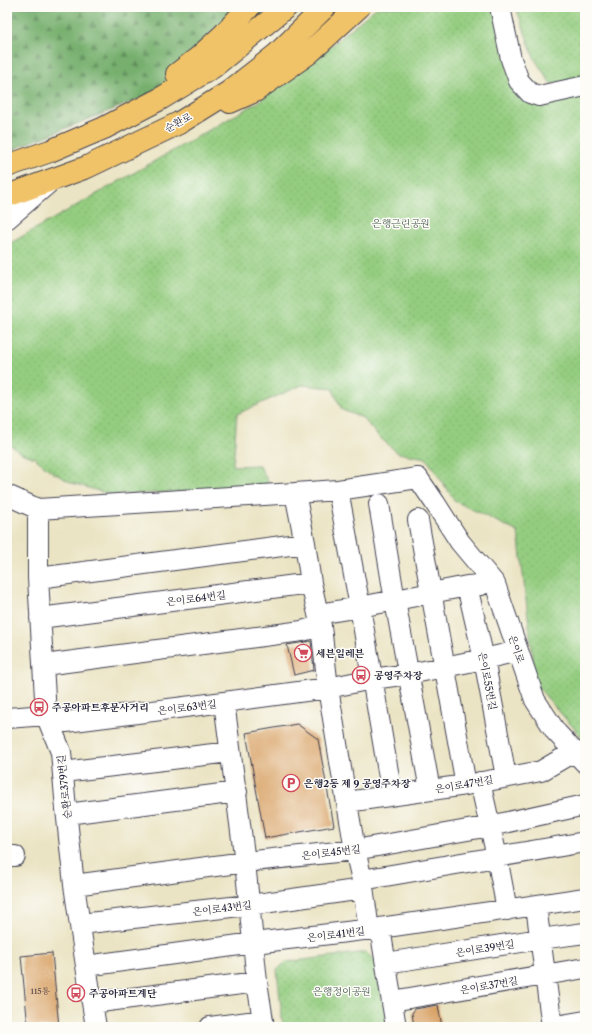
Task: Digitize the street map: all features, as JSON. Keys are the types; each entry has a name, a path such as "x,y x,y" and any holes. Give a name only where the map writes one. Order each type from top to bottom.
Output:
{"main road":[{"path":"104,128 198,58 224,34 249,7"},
{"path":"7,166 50,151 104,128 160,99 213,66 286,7"},
{"name":"순환로","path":"7,196 87,167 179,123 229,92 276,56 325,7"},
{"path":"179,123 255,91 309,53 359,7"}],"street":[{"path":"500,7 511,58 519,81 530,93 539,96 585,86"},
{"path":"7,219 55,178"},
{"path":"7,496 38,509 338,490 418,478 460,542 495,584"},
{"path":"338,490 360,607 392,795"},
{"path":"295,493 319,620 328,688 355,850 362,885 386,963 396,1027"},
{"path":"379,504 408,674 430,790"},
{"name":"순환로379번길","path":"38,509 38,578 46,715 61,752 74,885 96,1027"},
{"path":"418,520 445,666 473,783 490,826 507,910"},
{"path":"38,578 305,543"},
{"name":"은이로64번길","path":"40,618 311,583"},
{"path":"44,665 302,632 319,620 360,607 467,586 495,584"},
{"name":"은이로","path":"495,584 535,700 556,732 580,757"},
{"name":"은이로55번길","path":"467,586 484,659 506,777"},
{"name":"은이로63번길","path":"46,715 66,722 328,688 408,674 518,651"},
{"path":"210,1027 263,1024 257,982 237,792 230,752 224,702"},
{"path":"7,718 46,715"},
{"path":"63,772 230,752"},
{"name":"은이로47번길","path":"347,802 430,790 541,771 580,757"},
{"path":"67,814 237,792"},
{"name":"은이로45번길","path":"74,885 245,862 355,850 490,826 585,805"},
{"name":"은이로43번길","path":"80,924 249,905 585,842"},
{"name":"은이로41번길","path":"86,966 254,943 375,929 585,898"},
{"path":"536,906 551,1027 585,1021"},
{"name":"은이로39번길","path":"386,963 585,933"},
{"name":"은이로37번길","path":"392,1001 585,968"},
{"path":"92,1003 257,982"}],"green space":[{"path":"7,7 285,7 231,62 7,152"},
{"name":"은행근린공원","path":"377,7 500,7 525,93 543,108 566,96 585,98 585,741 536,685 518,532 455,501 426,458 398,453 378,436 363,418 342,410 332,388 302,385 237,414 233,466 259,465 271,487 112,495 72,483 52,472 35,458 19,452 7,442 7,245 255,104 296,75"},
{"path":"516,7 585,7 585,76 551,84 534,58"},
{"name":"은행정이공원","path":"366,952 375,961 389,1027 283,1027 277,970 286,962"}],"building":[{"name":"세븐일레븐","path":"311,641 314,670 294,675 287,645"},
{"name":"은행2동 제 9 공영주차장","path":"297,724 318,739 334,826 265,838 246,733"},
{"path":"52,953 59,1027 28,1027 21,956"},
{"path":"438,1005 442,1027 414,1027 412,1013 415,1009"}],"place":[{"name":"세븐일레븐","path":"303,653"},
{"name":"공영주차장","path":"361,675"},
{"name":"주공아파트후문사거리","path":"39,707"},
{"name":"은행2동 제 9 공영주차장","path":"291,783"},
{"name":"주공아파트계단","path":"76,993"}]}
